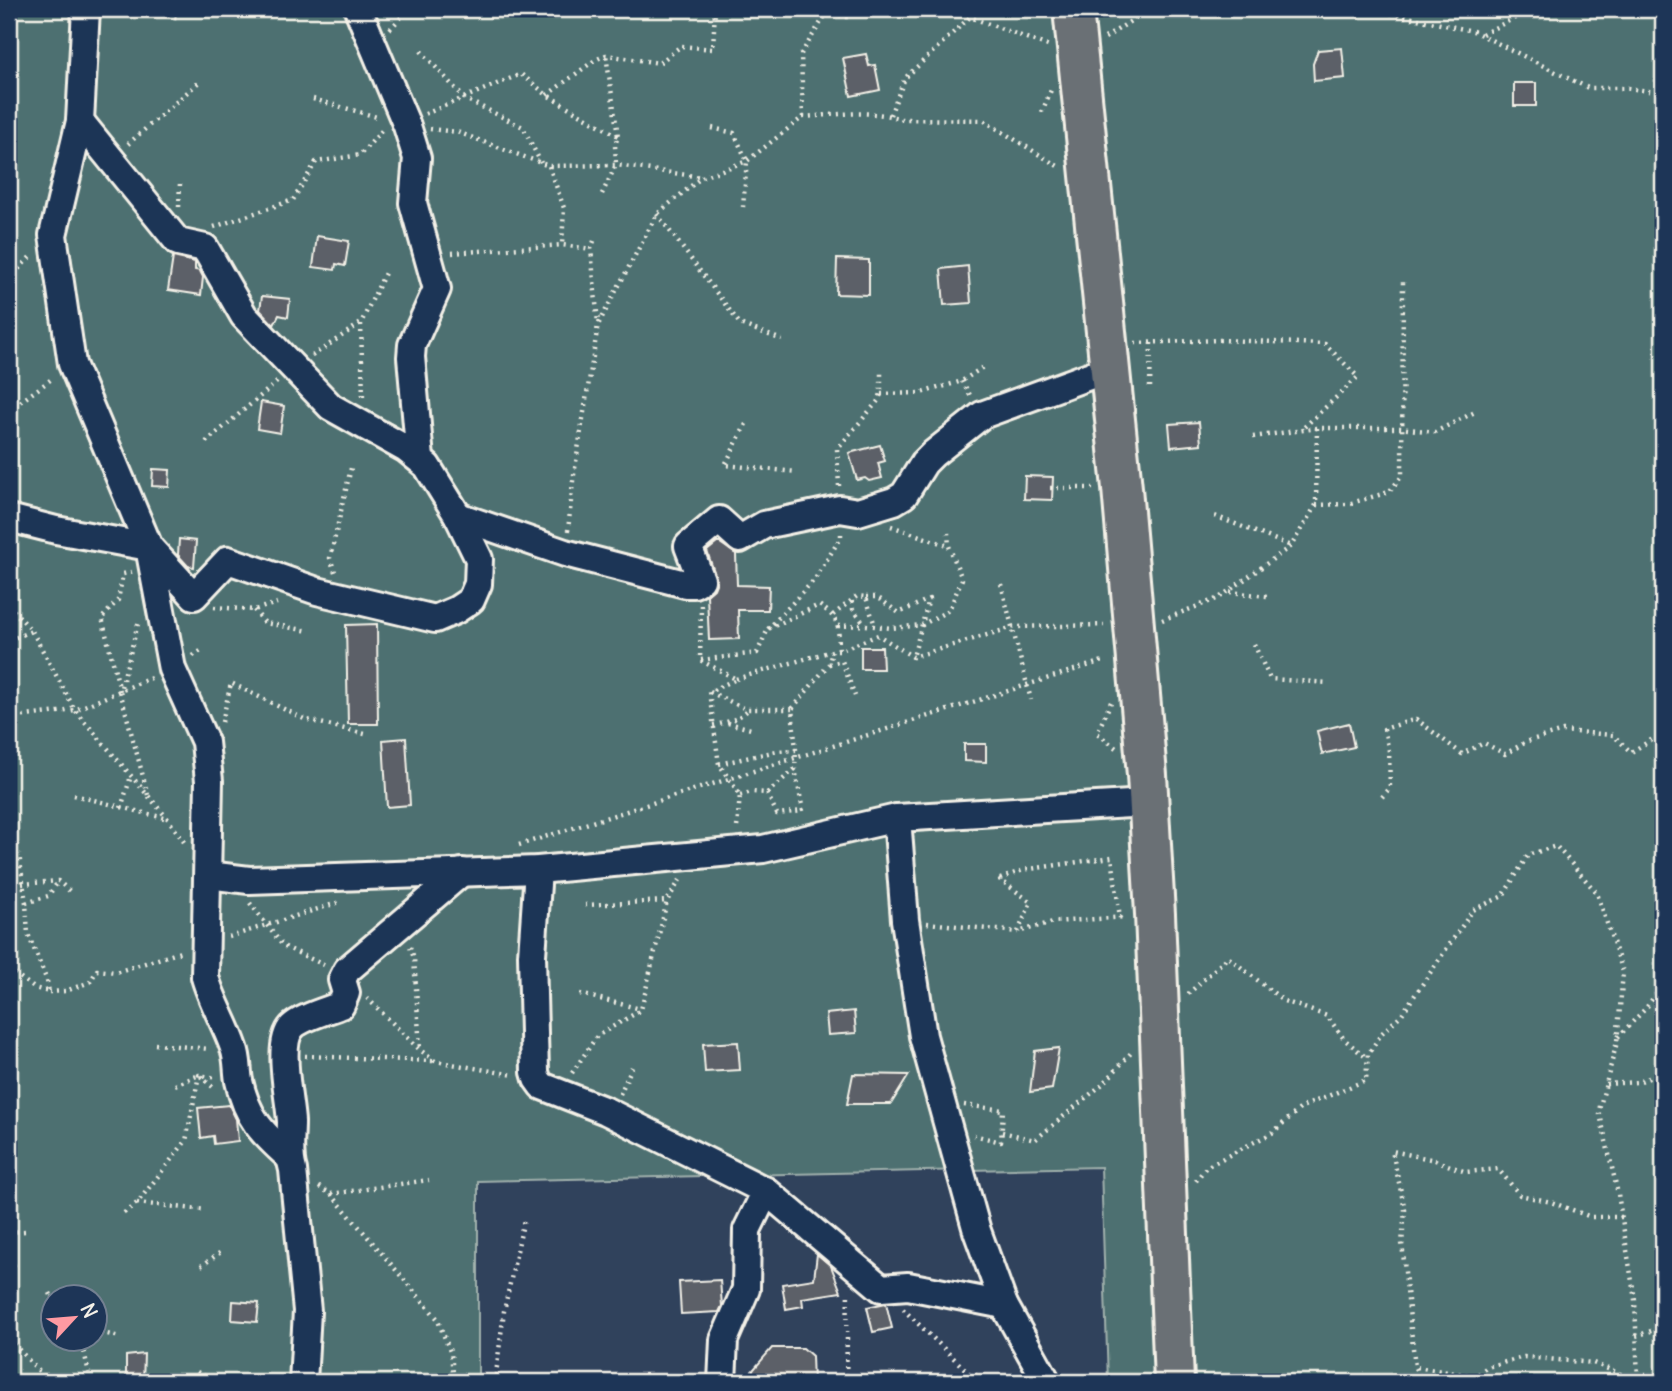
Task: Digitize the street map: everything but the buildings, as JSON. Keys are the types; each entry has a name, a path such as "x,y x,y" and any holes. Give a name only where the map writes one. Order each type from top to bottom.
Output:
{"main road":[{"path":"1073,9 1122,488 1147,775 1137,916 1159,1020 1174,1382"}],"street":[{"path":"86,9 80,121 53,235 72,364 151,557 172,669 205,742 209,781 205,977 209,993 236,1051 239,1081 253,1119 291,1164"},
{"path":"358,9 399,123 417,158 413,203 437,289 412,345 420,459"},
{"path":"9,519 151,557 194,596 228,560 317,591 435,619 471,600 478,584 479,559 458,516 420,459 331,407 244,316 205,248 178,242 80,121"},
{"path":"458,516 565,553 685,584 694,584 701,580 688,546 719,520 740,539 764,525 894,501 904,495 924,463 933,454 982,415 1107,356"},
{"path":"208,875 248,880 538,870 763,849 897,818 1147,803"},
{"path":"897,818 905,920 923,1036 977,1231 1004,1305 1047,1382"},
{"path":"538,870 532,955 537,1079 542,1086 606,1111 766,1191 881,1288 908,1286 1004,1305"},
{"path":"303,1382 307,1311 291,1164 291,1121 285,1060 291,1028 341,1005 346,993 343,974 462,872"},
{"path":"722,1382 723,1340 746,1289 747,1230 766,1191"}],"path":[{"path":"12,9 14,19"},
{"path":"119,9 177,18"},
{"path":"547,95 606,55 659,63 681,46 713,49 715,9"},
{"path":"812,9 852,18"},
{"path":"890,116 905,78 970,17 1076,57 1149,9"},
{"path":"1370,9 1473,31 1588,88 1663,93"},
{"path":"1481,35 1519,16 1549,12 1552,9"},
{"path":"803,117 801,54 828,11"},
{"path":"421,51 465,99 523,127 541,163"},
{"path":"602,194 616,165 615,145 618,136 606,55"},
{"path":"205,248 208,229 293,200 316,162 359,155 399,123 465,99 521,74 547,95 618,136"},
{"path":"110,160 199,82"},
{"path":"313,99 399,123 457,132 549,166 616,165 702,177"},
{"path":"598,325 657,214 702,177 747,161 803,117 859,113 901,119 983,120 1091,187"},
{"path":"712,128 734,133 747,161 743,207"},
{"path":"549,166 564,208 562,245"},
{"path":"657,214 740,324 782,340"},
{"path":"565,553 573,481 598,325 591,249 594,241"},
{"path":"426,252 449,253 562,245 591,249"},
{"path":"1316,505 1348,504 1389,492 1402,476 1400,428 1403,281"},
{"path":"361,323 363,424"},
{"path":"1107,356 1151,343 1222,340 1325,344 1358,377 1301,430"},
{"path":"1150,387 1151,343"},
{"path":"9,410 72,364"},
{"path":"881,394 921,393 962,381 986,365"},
{"path":"700,660 757,653 768,629 815,579 841,537 849,510 837,449 878,401 881,394 881,370"},
{"path":"1253,437 1317,428 1400,428 1435,432 1475,412"},
{"path":"746,424 725,466 797,472"},
{"path":"709,692 736,679 839,651 878,635 913,657 1014,626 1157,622 1219,598 1291,546 1316,505 1317,428"},
{"path":"343,597 330,558 351,467"},
{"path":"1050,488 1122,488"},
{"path":"849,510 949,546"},
{"path":"1215,516 1291,546"},
{"path":"838,626 892,628 922,625 949,610 962,579 949,546 948,533"},
{"path":"148,795 102,618 118,600 123,574 151,557"},
{"path":"700,660 701,580"},
{"path":"1001,584 1031,700"},
{"path":"206,608 254,610 317,591"},
{"path":"1229,592 1267,596"},
{"path":"834,615 857,596 877,597 900,612 929,599 913,657"},
{"path":"866,597 875,626"},
{"path":"852,600 853,609 865,625"},
{"path":"9,605 32,631 75,710 168,819 208,875"},
{"path":"768,629 819,605 834,615 838,626 839,651"},
{"path":"254,610 265,623 309,631"},
{"path":"120,691 140,617"},
{"path":"9,640 32,631"},
{"path":"1254,644 1270,679 1329,683"},
{"path":"9,718 75,710 172,669 204,649"},
{"path":"767,793 777,814 803,811 795,769 792,709 829,664 832,651"},
{"path":"700,660 736,679"},
{"path":"512,848 1106,660"},
{"path":"829,664 842,661 855,696"},
{"path":"231,683 304,719 369,735"},
{"path":"709,692 749,709 792,709"},
{"path":"709,692 719,764 740,795 736,829 753,842 759,842 763,849"},
{"path":"727,723 749,709"},
{"path":"1382,796 1390,788 1389,751 1384,729 1416,719 1462,754 1485,743 1505,754 1528,741 1563,731 1613,736 1631,752 1661,735 1663,741"},
{"path":"713,725 727,723 751,729"},
{"path":"719,764 777,751 796,750"},
{"path":"740,795 752,792 767,793 795,769"},
{"path":"121,808 131,776"},
{"path":"74,795 168,819"},
{"path":"1167,1221 1206,1167 1272,1133 1302,1107 1366,1080 1368,1054 1382,1033 1402,1014 1473,910 1503,896 1528,855 1556,846 1597,892 1623,972 1618,1038 1599,1110 1622,1217 1634,1300 1638,1382 1593,1363 1524,1357 1487,1367 1476,1376 1415,1367"},
{"path":"19,854 28,934 49,992"},
{"path":"905,920 1018,932 1054,922 1137,916 1112,857 1023,870 999,879 1031,902 1018,932"},
{"path":"22,884 58,881 72,894"},
{"path":"26,903 48,896 58,881"},
{"path":"582,1056 597,1036 641,1010 667,901 585,905"},
{"path":"222,939 341,902"},
{"path":"403,922 414,958 420,1050"},
{"path":"9,968 34,988 49,992 66,991 90,982 97,970 116,972 195,947"},
{"path":"1002,1132 1035,1140 1105,1082 1159,1020 1227,957 1284,1001 1327,1016 1344,1039 1368,1059"},
{"path":"1618,1038 1646,1008 1663,984"},
{"path":"580,994 641,1010"},
{"path":"285,1060 307,1056 435,1061 537,1079"},
{"path":"428,1056 435,1061"},
{"path":"1606,1084 1638,1082 1663,1073"},
{"path":"124,1213 137,1203 186,1141 198,1074 239,1081"},
{"path":"1003,1110 1001,1142 978,1137 956,1125 946,1114 1003,1110"},
{"path":"1423,1382 1415,1367 1402,1243 1405,1210 1392,1151 1434,1160 1466,1172 1498,1169 1520,1195 1551,1202 1591,1217 1622,1217"},
{"path":"291,1164 331,1194 437,1318 451,1354 454,1382"},
{"path":"331,1194 429,1180"},
{"path":"137,1203 206,1210"},
{"path":"495,1382 504,1311 524,1219"},
{"path":"9,1232 26,1231"},
{"path":"201,1266 221,1252"},
{"path":"9,1259 14,1265 9,1266"},
{"path":"846,1382 849,1283"},
{"path":"881,1288 969,1373 997,1382"},
{"path":"9,1325 11,1341 49,1382"},
{"path":"1636,1336 1663,1327"},
{"path":"108,1334 120,1337"},
{"path":"84,1352 89,1373"},
{"path":"197,1372 216,1382"}],"green space":[{"path":"9,9 1663,9 1663,1382 1108,1382 1101,1167 478,1181 478,1382 9,1382"}]}
